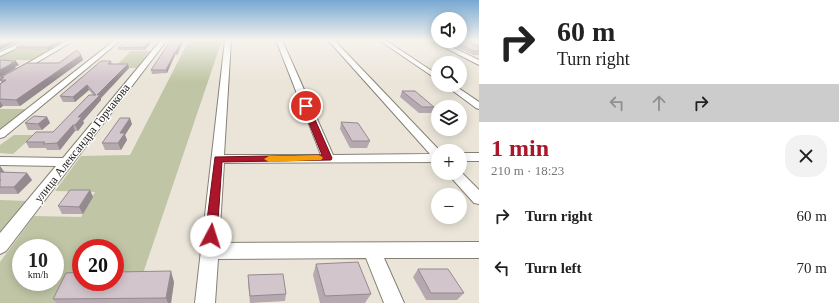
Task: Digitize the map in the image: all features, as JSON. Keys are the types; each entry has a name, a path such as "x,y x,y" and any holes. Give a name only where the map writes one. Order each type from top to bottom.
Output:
{"street":[{"path":"0,82 48,54"},
{"path":"0,135 100,54"},
{"name":"улица Александра Горчакова","path":"0,246 153,54"},
{"path":"205,303 227,54"},
{"path":"285,54 328,158"},
{"path":"344,54 431,149"},
{"path":"403,54 431,73"},
{"path":"461,54 479,63"},
{"path":"459,92 479,106"},
{"path":"218,159 431,157"},
{"path":"467,157 479,157"},
{"path":"0,161 67,162"},
{"path":"461,180 479,199"},
{"path":"210,251 479,250"},
{"path":"372,251 394,303"}],"green space":[{"path":"4,54 45,54 35,60 0,60 0,56"},
{"path":"128,54 150,54 140,68 114,68"},
{"path":"182,54 217,54 133,303 0,303 0,262 12,246 12,291 64,291 64,239 17,239 34,216 81,217 95,192 55,191 81,156 130,155"},
{"path":"0,109 28,109 0,131"},
{"path":"14,135 34,135 13,154 0,153 0,145"},
{"path":"0,200 28,201 0,236"}],"building":[{"path":"71,54 81,55 16,100 0,99 0,84 6,80 0,80 4,77 1,77 27,63 59,63"},
{"path":"162,54 174,54 166,70 151,70"},
{"path":"0,60 16,61 0,70"},
{"path":"101,61 111,61 108,64 128,64 97,95 100,95 78,117 82,117 57,143 43,144 45,142 26,142 36,132 53,132 89,95 96,95 87,85 73,97 60,96"},
{"path":"402,91 415,91 431,104 431,107 422,107"},
{"path":"34,116 47,117 38,124 25,123"},
{"path":"120,118 130,118 120,133 125,133 118,143 102,143"},
{"path":"341,122 358,123 370,141 352,141"},
{"path":"0,172 27,173 14,187 0,187"},
{"path":"70,190 90,190 79,207 58,206"},
{"path":"358,262 371,294 325,296 316,264"},
{"path":"418,269 448,269 464,293 431,293"},
{"path":"171,271 166,298 53,299 57,291 64,291 64,277 66,273 72,273 72,291 124,291 124,272"},
{"path":"283,274 286,294 250,296 248,275"}],"slow traffic":[{"path":"269,159 318,158"}],"route":[{"path":"211,236 218,159 328,158 306,106"}]}
